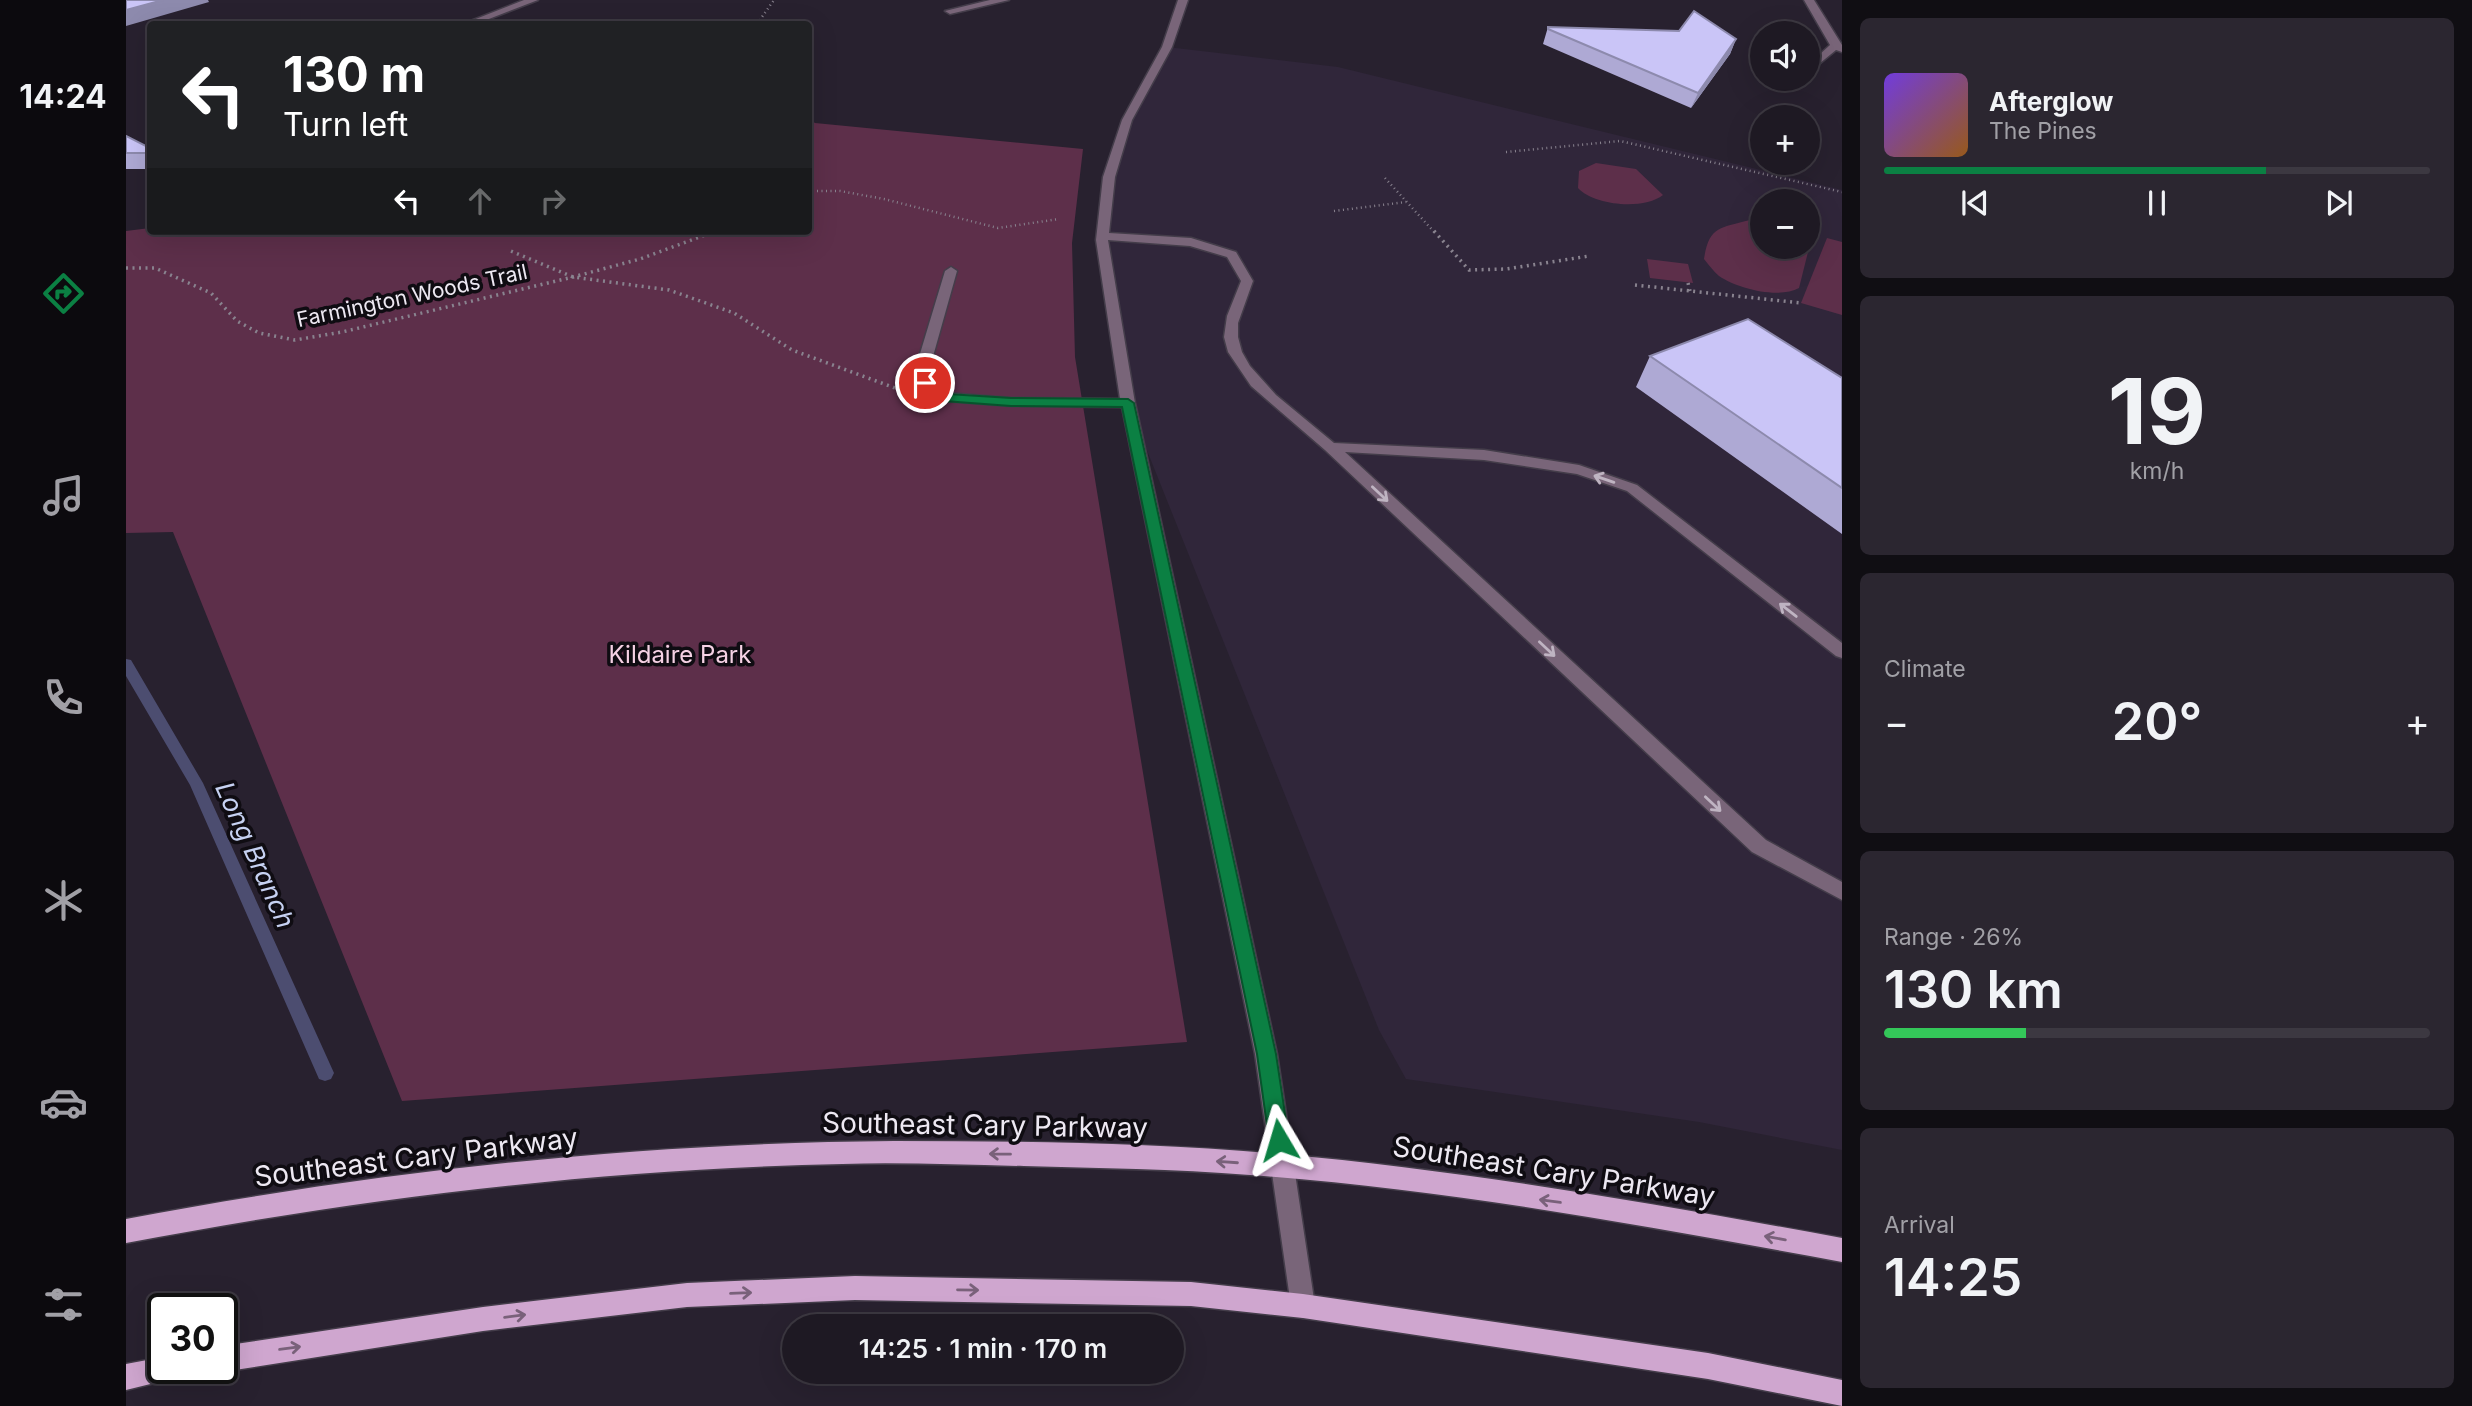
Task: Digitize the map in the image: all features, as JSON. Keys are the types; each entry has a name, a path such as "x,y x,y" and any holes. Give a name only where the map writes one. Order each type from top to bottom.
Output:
{"main road":[{"name":"Southeast Cary Parkway","path":"126,1231 198,1217 419,1184 540,1171 711,1158 874,1152 1182,1159 1282,1166 1407,1180 1670,1219 1842,1250"},
{"path":"238,1357 483,1320 687,1295 855,1289 1177,1294 1303,1306 1708,1366 1842,1393"},
{"path":"126,1377 147,1373"}],"street":[{"path":"476,21 533,0"},
{"path":"950,10 1004,0"},
{"path":"1183,0 1167,47 1127,120 1109,177 1103,236 1128,403 1266,1054 1303,1306"},
{"path":"1809,0 1839,47 1820,61"},
{"path":"1103,236 1191,242 1232,254 1247,281 1230,337 1240,363 1272,398 1330,447 1759,846 1842,892"},
{"path":"951,271 923,367 925,383 944,397 1011,402 1128,403"},
{"path":"1330,447 1484,455 1579,470 1632,488 1842,652"}],"path":[{"path":"759,21 774,0"},
{"path":"1506,152 1620,141 1842,192"},
{"path":"1385,178 1469,270 1506,269 1589,256"},
{"path":"812,190 840,191 884,199 999,228 1059,219"},
{"path":"1334,211 1407,202"},
{"name":"Farmington Woods Trail","path":"126,268 155,268 211,293 237,321 259,332 295,340 342,332 573,277 640,259 705,235"},
{"path":"510,251 573,277 669,290 734,313 792,350 881,385 908,390 934,389"},
{"path":"1688,283 1690,291"},
{"path":"1635,285 1801,303"}],"shaded area":[{"path":"1167,47 1338,67 1750,168 1750,175 1781,175 1842,190 1842,1150 1699,1122 1406,1079 1379,1030 1128,403 1102,240 1109,177 1127,120"}],"green space":[{"name":"Kildaire Park","path":"812,121 1083,149 1072,243 1075,357 1187,1042 402,1101 173,532 126,533 126,231 147,228 147,235 812,235"},
{"path":"1596,163 1636,169 1663,195 1655,200 1632,204 1596,199 1578,188 1579,171"},
{"path":"1750,220 1750,259 1806,259 1799,288 1781,293 1759,291 1719,276 1704,259 1706,248 1713,234"},
{"path":"1827,238 1842,242 1842,315 1801,303"},
{"path":"1647,259 1688,264 1693,283 1650,278"}],"building":[{"path":"126,0 163,0 126,10"},
{"path":"1694,11 1736,39 1698,93 1548,29 1679,31"},
{"path":"126,136 147,146 147,153 126,153"},
{"path":"1748,319 1842,378 1842,488 1650,356"}],"waterway":[{"name":"Long Branch","path":"126,664 196,783 325,1073"}],"route":[{"path":"925,383 944,397 1011,402 1128,403 1273,1087 1279,1140"}]}
